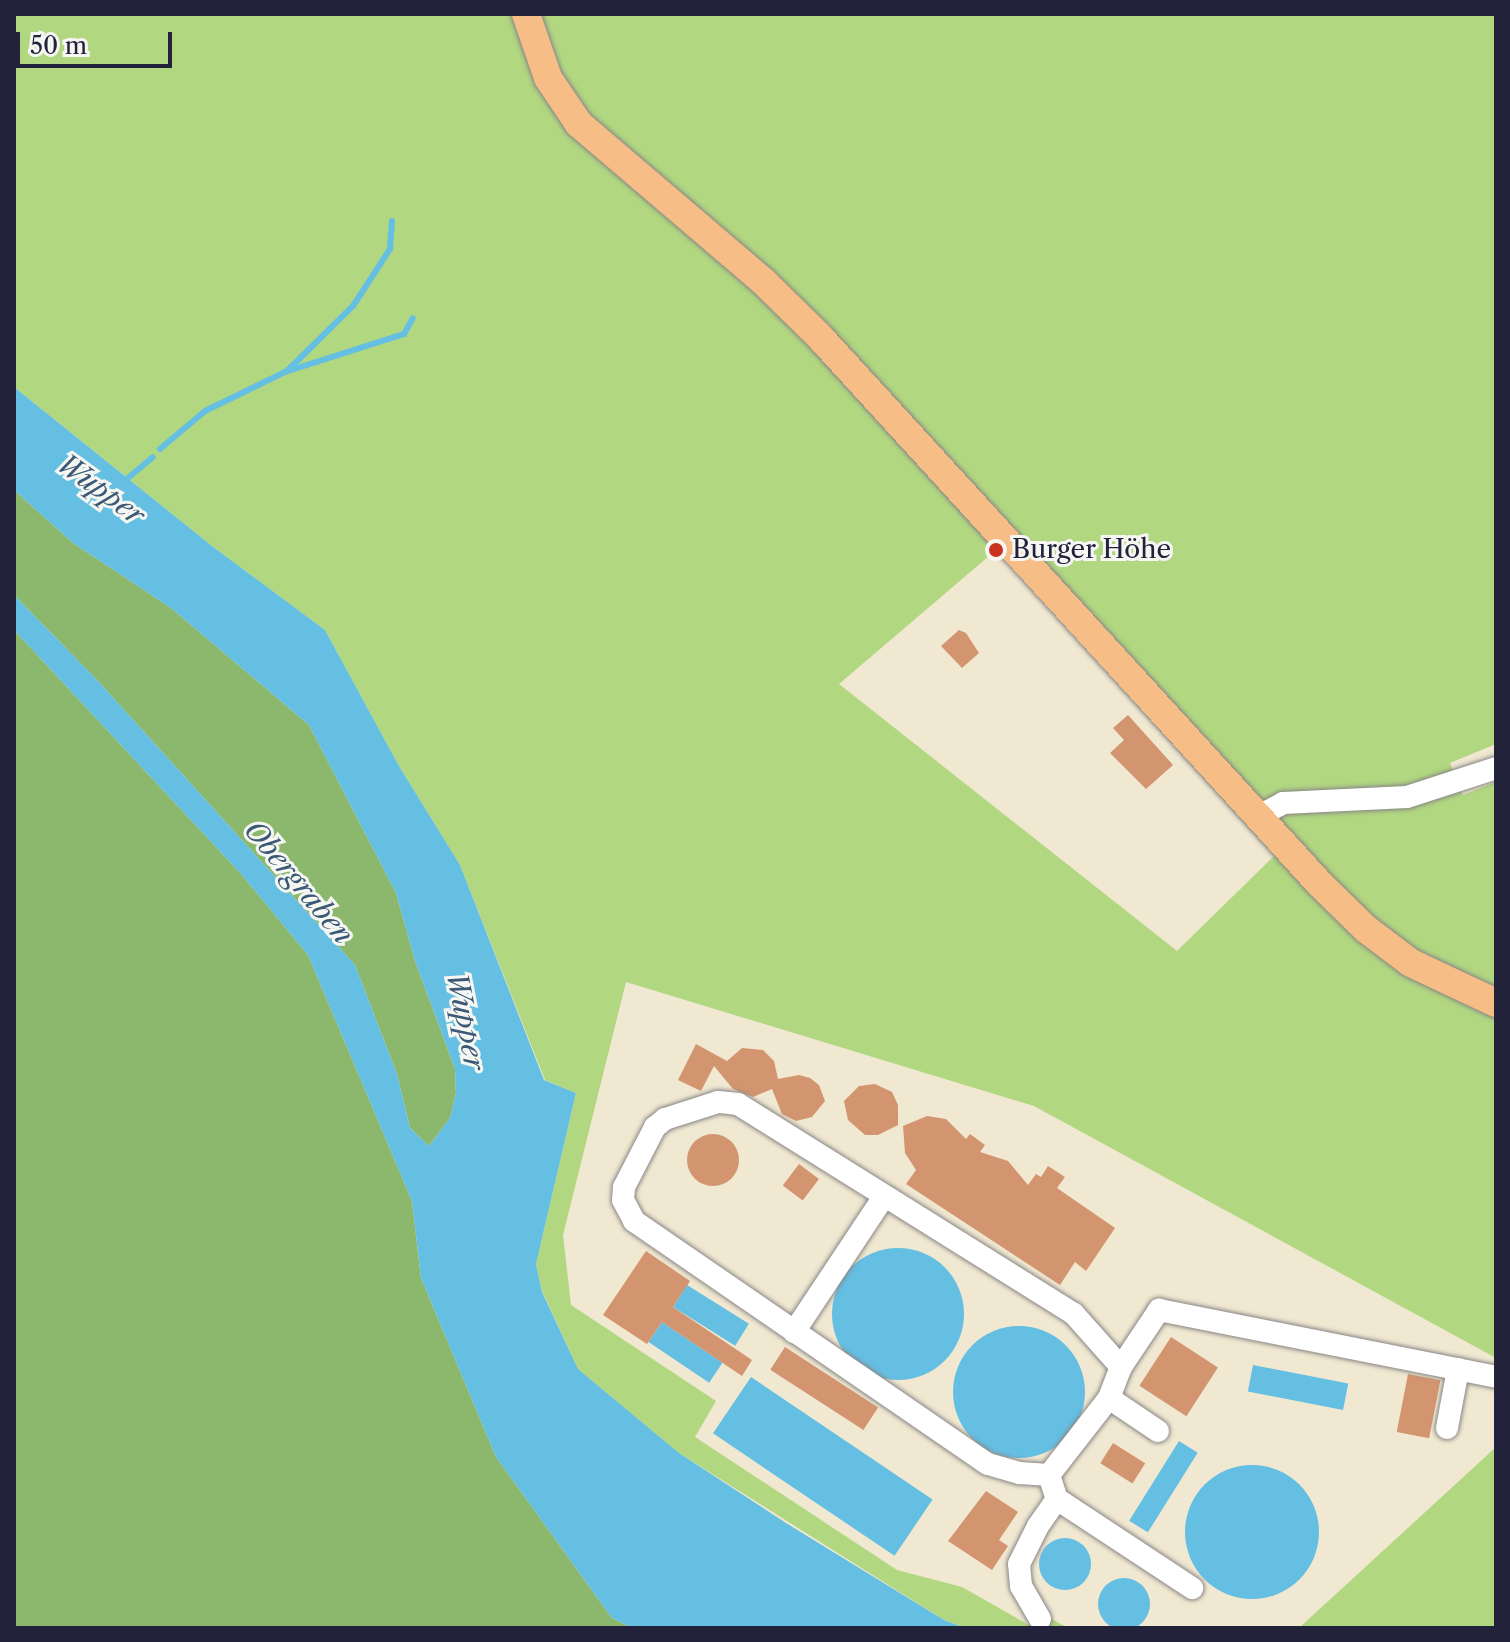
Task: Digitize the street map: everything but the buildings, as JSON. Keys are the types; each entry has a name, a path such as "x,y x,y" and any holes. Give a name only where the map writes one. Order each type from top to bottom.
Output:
{"main road":[{"path":"526,14 548,78 579,124 755,274 819,336 1257,817 1347,911 1411,963 1496,1003"}],"lane":[{"path":"1257,817 1283,803 1407,797 1496,768"},
{"path":"1049,1475 1020,1473 988,1464 627,1213 624,1187 655,1127 696,1107 718,1102 738,1104 883,1198 1074,1314 1121,1367"},
{"path":"794,1332 883,1198"},
{"path":"1049,1475 1109,1398 1121,1367 1159,1310 1496,1377"},
{"path":"1447,1428 1458,1369"},
{"path":"1109,1398 1158,1431"},
{"path":"1049,1475 1057,1499 1192,1588"},
{"path":"1040,1619 1021,1586 1019,1564 1038,1526 1057,1499"}],"green space":[{"path":"14,14 1496,14 1496,744 1450,763 1463,795 1496,782 1496,1358 1034,1106 626,982 563,1235 571,1305 716,1401 695,1437 897,1570 962,1587 1029,1625 1046,1616 1068,1628 965,1628 944,1620 679,1453 578,1369 542,1291 536,1264 576,1093 545,1080 460,865 399,766 325,630 212,546 14,387","holes":["996,550 1274,856 1177,951 839,684"]},
{"path":"14,490 73,543 171,608 309,725 396,893 415,961 455,1069 456,1093 450,1118 429,1146 410,1128 397,1074 355,965 98,681 14,595"},
{"path":"14,630 242,875 308,955 412,1201 421,1278 496,1457 612,1618 632,1628 14,1628"},
{"path":"1496,1447 1496,1628 1299,1628"}],"water":[{"name":"Wupper","path":"14,387 212,546 325,630 399,766 460,865 544,1080 576,1093 536,1264 542,1292 578,1369 679,1453 944,1620 965,1628 632,1628 612,1618 496,1457 421,1278 412,1201 308,955 242,875 14,630 14,595 98,681 355,965 397,1074 410,1128 429,1146 450,1118 456,1093 455,1069 415,961 396,893 309,725 171,608 73,543 14,490"},
{"path":"898,1248 923,1253 945,1267 959,1289 964,1314 959,1339 945,1361 923,1375 898,1380 873,1375 851,1361 837,1339 832,1314 837,1289 851,1267 873,1253"},
{"path":"687,1285 749,1324 735,1346 673,1307"},
{"path":"662,1322 723,1363 709,1383 649,1342"},
{"path":"1019,1326 1044,1331 1066,1345 1080,1367 1085,1392 1080,1417 1066,1439 1044,1453 1019,1458 994,1453 972,1439 958,1417 953,1392 958,1367 972,1345 994,1331"},
{"path":"1253,1365 1348,1384 1343,1410 1248,1392"},
{"path":"751,1377 933,1499 895,1556 713,1433"},
{"path":"1179,1441 1198,1453 1148,1532 1129,1521"},
{"path":"1252,1465 1278,1470 1299,1485 1314,1506 1319,1532 1314,1558 1299,1579 1278,1594 1252,1599 1226,1594 1205,1579 1190,1558 1185,1532 1190,1506 1205,1485 1226,1470"},
{"path":"1065,1538 1084,1545 1091,1564 1084,1583 1065,1590 1046,1583 1039,1564 1046,1545"},
{"path":"1124,1578 1142,1586 1150,1604 1142,1622 1124,1630 1106,1622 1098,1604 1106,1586"}],"waterway":[{"path":"160,449 205,411 287,371 353,306 390,249 392,221"},
{"path":"288,371 404,334 413,318"},
{"name":"Wupper","path":"122,483 153,457"}],"place":[{"name":"Burger Höhe","path":"996,550"}],"water label":[{"name":"Obergraben","path":"299,882"}]}
